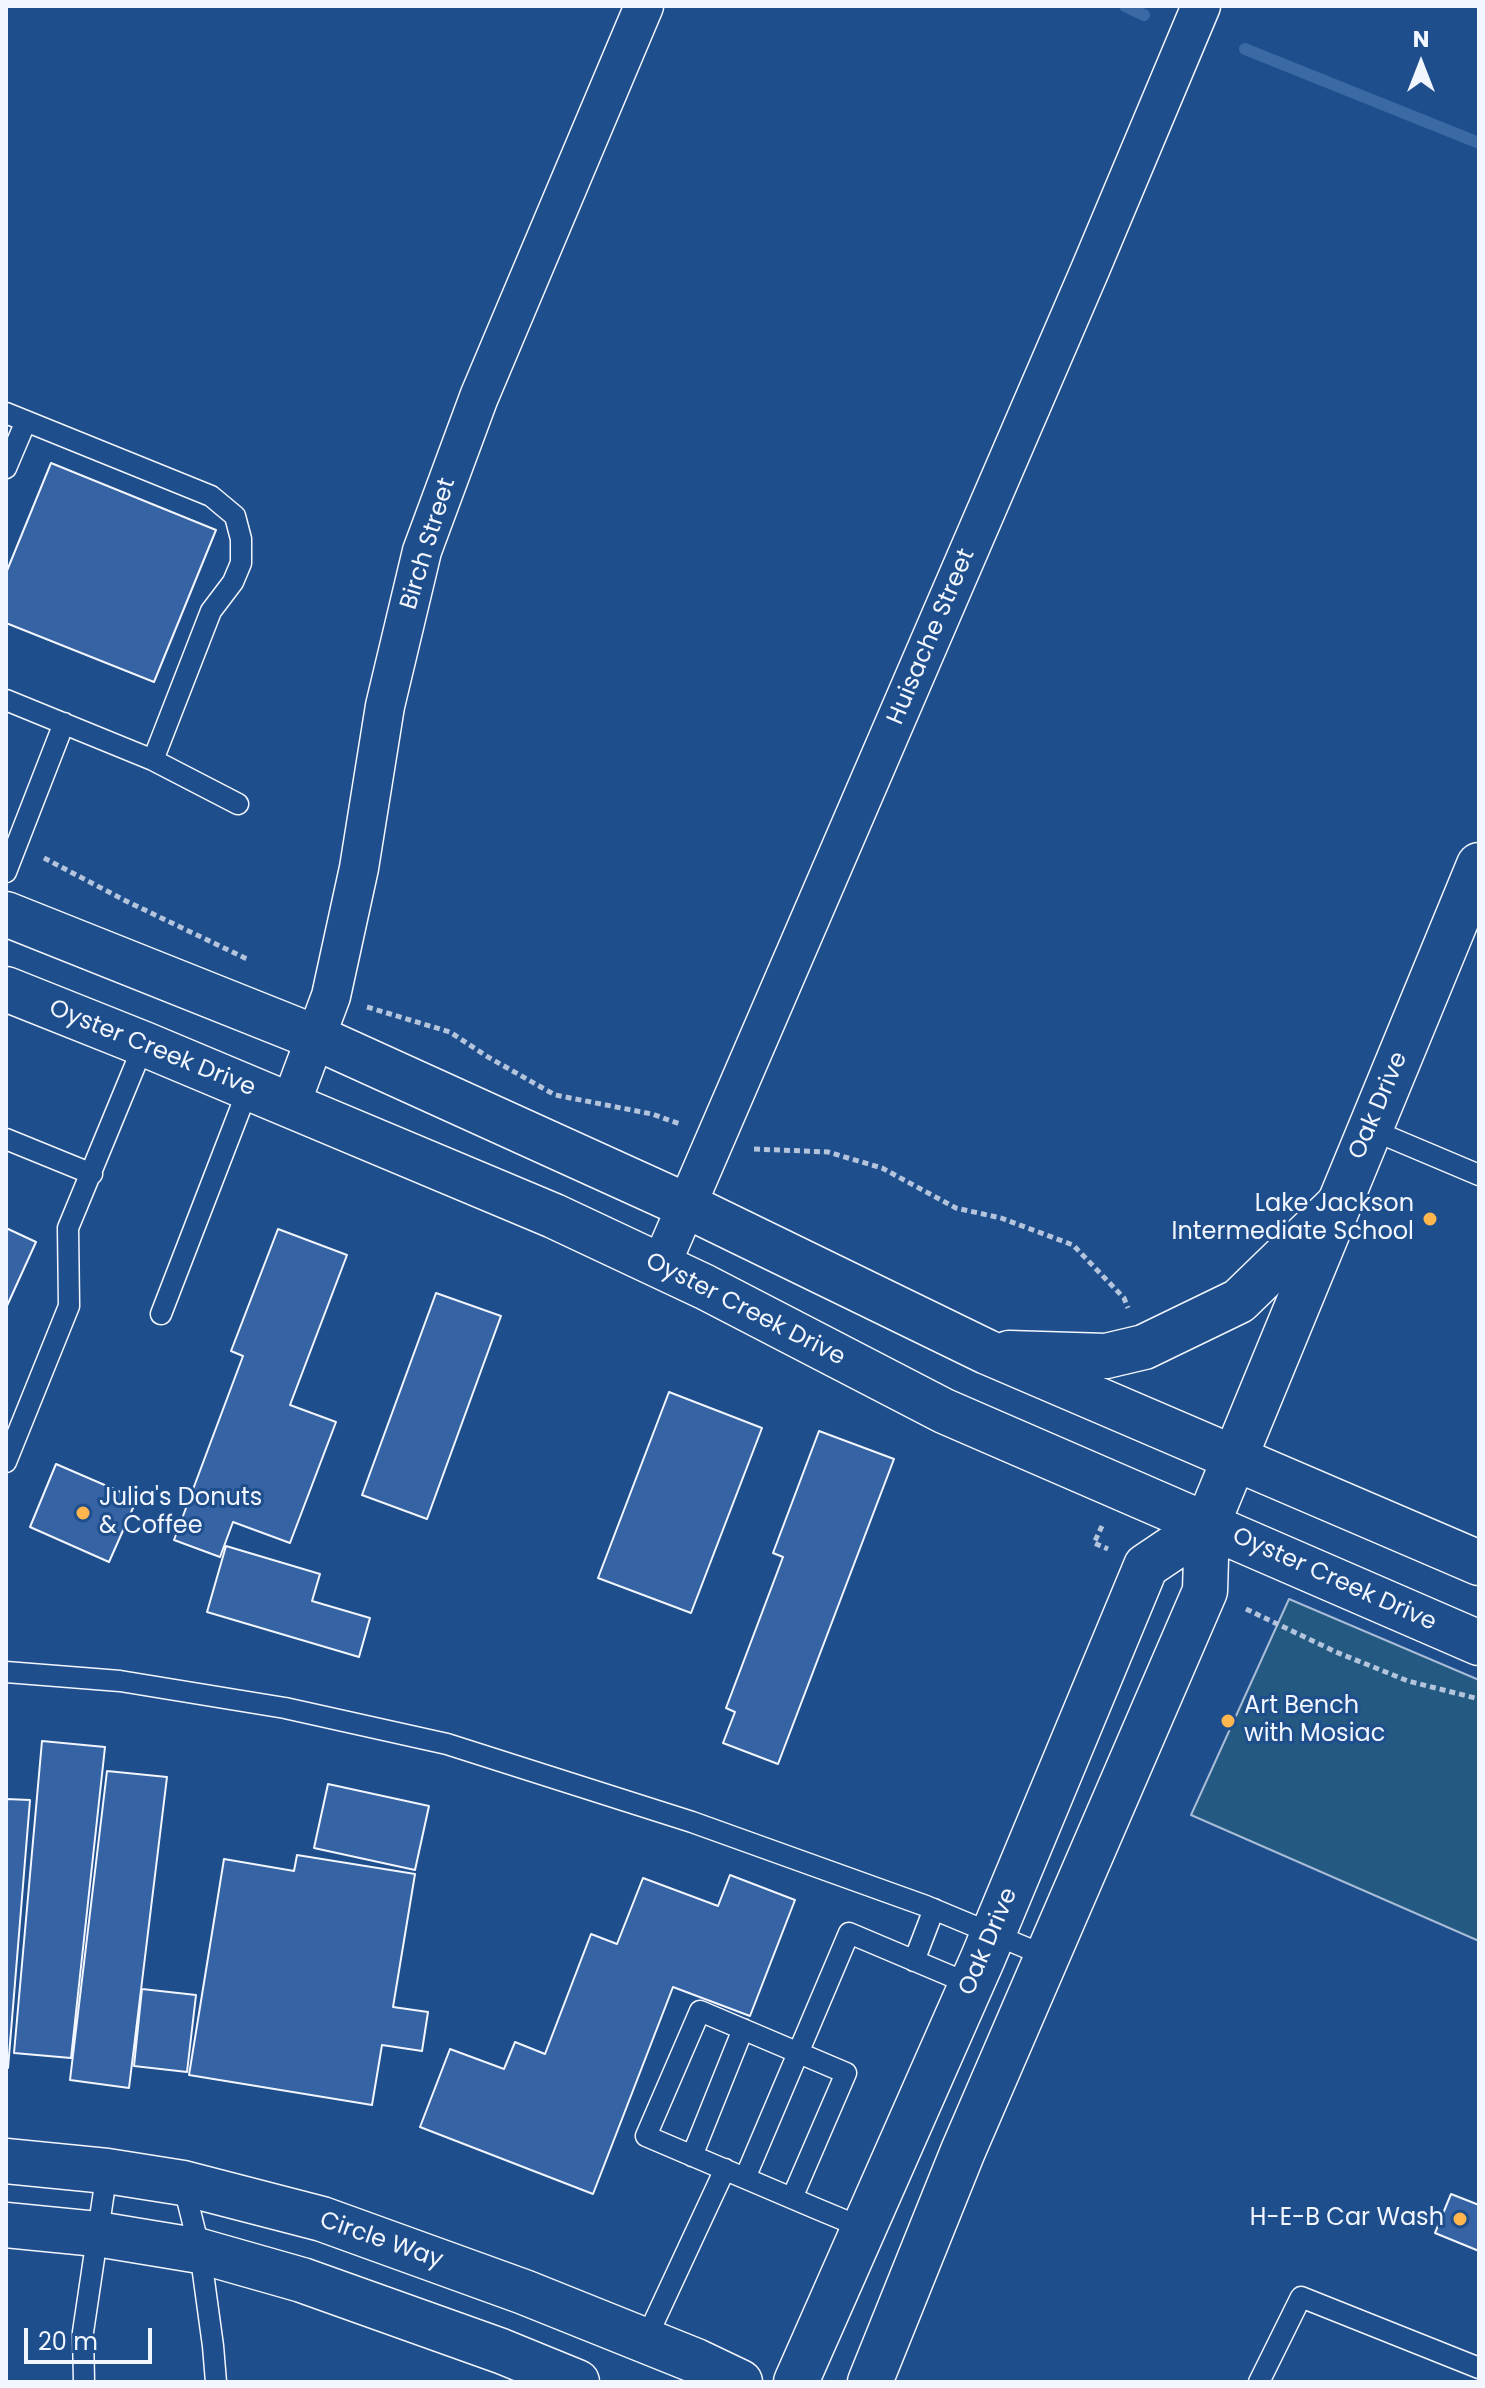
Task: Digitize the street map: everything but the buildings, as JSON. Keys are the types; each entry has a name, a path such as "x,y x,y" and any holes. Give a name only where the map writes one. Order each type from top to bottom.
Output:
{"main road":[{"name":"Oak Drive","path":"870,2382 963,2151 1205,1591 1207,1525 1479,865"},
{"path":"6,914 317,1038 687,1206 987,1352 1479,1563"},
{"name":"Oyster Creek Drive","path":"6,989 554,1216 705,1287 944,1411 1479,1643"},
{"path":"987,1352 1106,1356 1144,1347 1239,1301 1337,1206"},
{"name":"Oak Drive","path":"796,2382 972,1985 1146,1566 1207,1525"},
{"name":"Circle Way","path":"6,2161 107,2171 183,2183 322,2219 524,2292 740,2382"},
{"path":"6,2225 97,2234 200,2251 302,2280 501,2351 577,2382"}],"street":[{"name":"Birch Street","path":"290,1106 331,996 359,868 385,706 422,551 479,397 644,6"},
{"name":"Huisache Street","path":"660,1267 1201,6"}],"lane":[{"path":"6,413 211,496 235,516 241,539 241,563 233,582 211,611 153,760"},
{"path":"6,468 26,421"},
{"path":"6,700 153,760 238,804"},
{"path":"6,872 64,723"},
{"path":"6,1462 69,1306 68,1228 144,1044"},
{"path":"161,1314 248,1089"},
{"path":"1370,1129 1479,1175"},
{"path":"6,1139 92,1174"},
{"path":"6,1672 135,1683 285,1708 447,1744 692,1822 934,1909 1046,1956"},
{"path":"914,1961 934,1909"},
{"path":"745,2178 849,1933 972,1985"},
{"path":"792,2198 846,2073 700,2011 646,2136 692,2156 863,2228"},
{"path":"692,2156 743,2029"},
{"path":"645,2341 725,2169"},
{"path":"84,2382 83,2332 107,2171"},
{"path":"183,2183 200,2251 216,2382"},
{"path":"1259,2382 1301,2297 1479,2368"}],"shaded area":[{"path":"1289,1599 1479,1680 1479,1941 1191,1815"}],"waterway":[{"path":"1125,6 1144,15"},
{"path":"1245,49 1479,143"}],"place":[{"name":"Lake Jackson Intermediate School","path":"1430,1219"},
{"name":"Julia's Donuts & Coffee","path":"83,1513"},
{"name":"Art Bench with Mosiac","path":"1228,1721"},
{"name":"H-E-B Car Wash","path":"1460,2219"}]}
